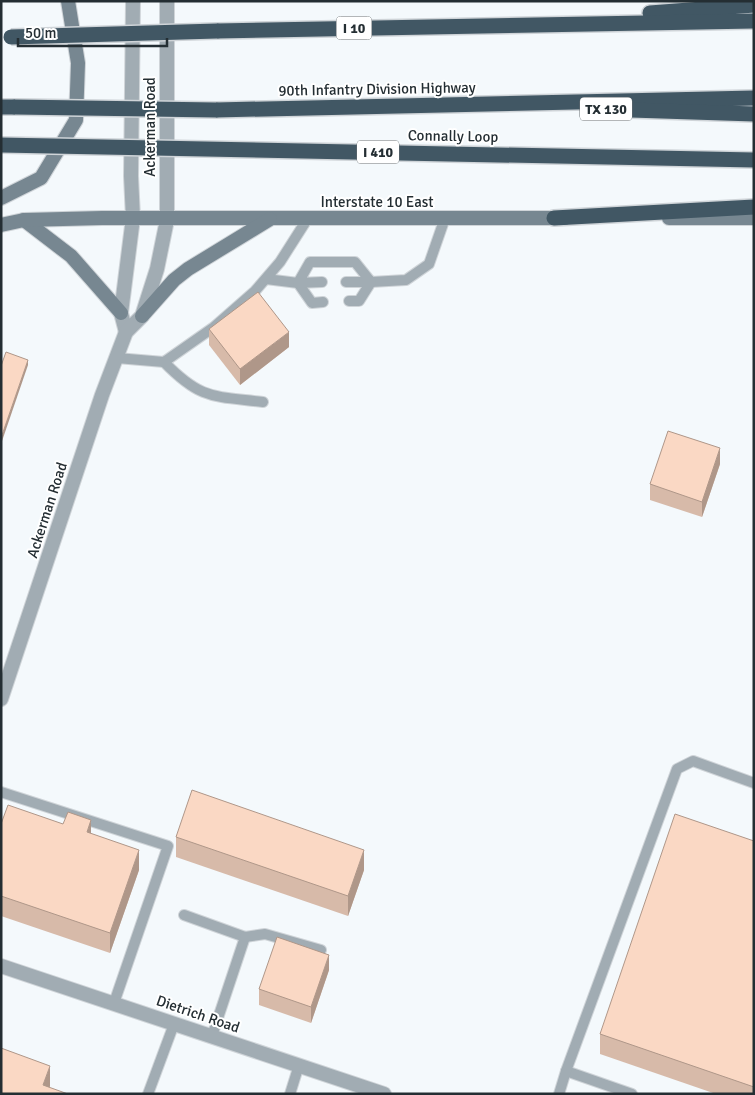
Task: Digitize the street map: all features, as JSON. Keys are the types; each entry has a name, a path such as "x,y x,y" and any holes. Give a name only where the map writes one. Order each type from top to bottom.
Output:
{"highway":[{"path":"491,24 754,5"},
{"name":"I 10","path":"6,37 491,24 754,21"},
{"name":"90th Infantry Division Highway","path":"8,107 216,110 754,98"},
{"name":"TX 130","path":"458,105 754,114"},
{"name":"Connally Loop","path":"1,144 754,160"},
{"path":"554,218 754,207"}],"main road":[{"path":"1,198 41,178 76,120 78,63 68,1"},
{"name":"Interstate 10 East","path":"1,225 24,220 133,218 167,220 308,218 754,218"},
{"path":"142,316 174,280 188,269 271,219"},
{"path":"24,220 71,256 121,314"}],"street":[{"name":"Ackerman Road","path":"126,332 121,314 133,218 131,176 133,1"},
{"name":"Ackerman Road","path":"1,699 102,395 126,332 142,316 157,270 167,220 167,1"},
{"name":"Dietrich Road","path":"1,966 384,1094"}],"lane":[{"path":"117,358 164,362 214,327 266,279 280,262 308,218"},
{"path":"346,282 406,280 429,264 445,218"},
{"path":"298,283 310,262 355,262 370,282"},
{"path":"266,279 298,283 322,282"},
{"path":"349,301 359,301 370,282"},
{"path":"298,283 312,303 322,302"},
{"path":"164,362 182,381 206,396 263,402"},
{"path":"559,1094 677,769 693,761 754,782"},
{"path":"1,792 168,846 114,1003"},
{"path":"184,914 245,937 265,934 321,950"},
{"path":"212,1036 245,937"},
{"path":"148,1094 174,1024"},
{"path":"290,1094 299,1065"},
{"path":"566,1071 632,1094"}],"building":[{"path":"258,292 289,332 240,369 209,329"},
{"path":"6,352 28,360 1,438 1,366"},
{"path":"668,431 720,448 702,502 650,484"},
{"path":"192,790 364,850 348,896 176,837"},
{"path":"8,805 63,824 68,812 91,820 87,832 139,850 110,933 1,896 1,824"},
{"path":"675,814 754,841 754,1087 600,1034"},
{"path":"277,937 329,955 311,1007 259,989"},
{"path":"1,1048 50,1066 43,1085 68,1094 1,1094"}]}
